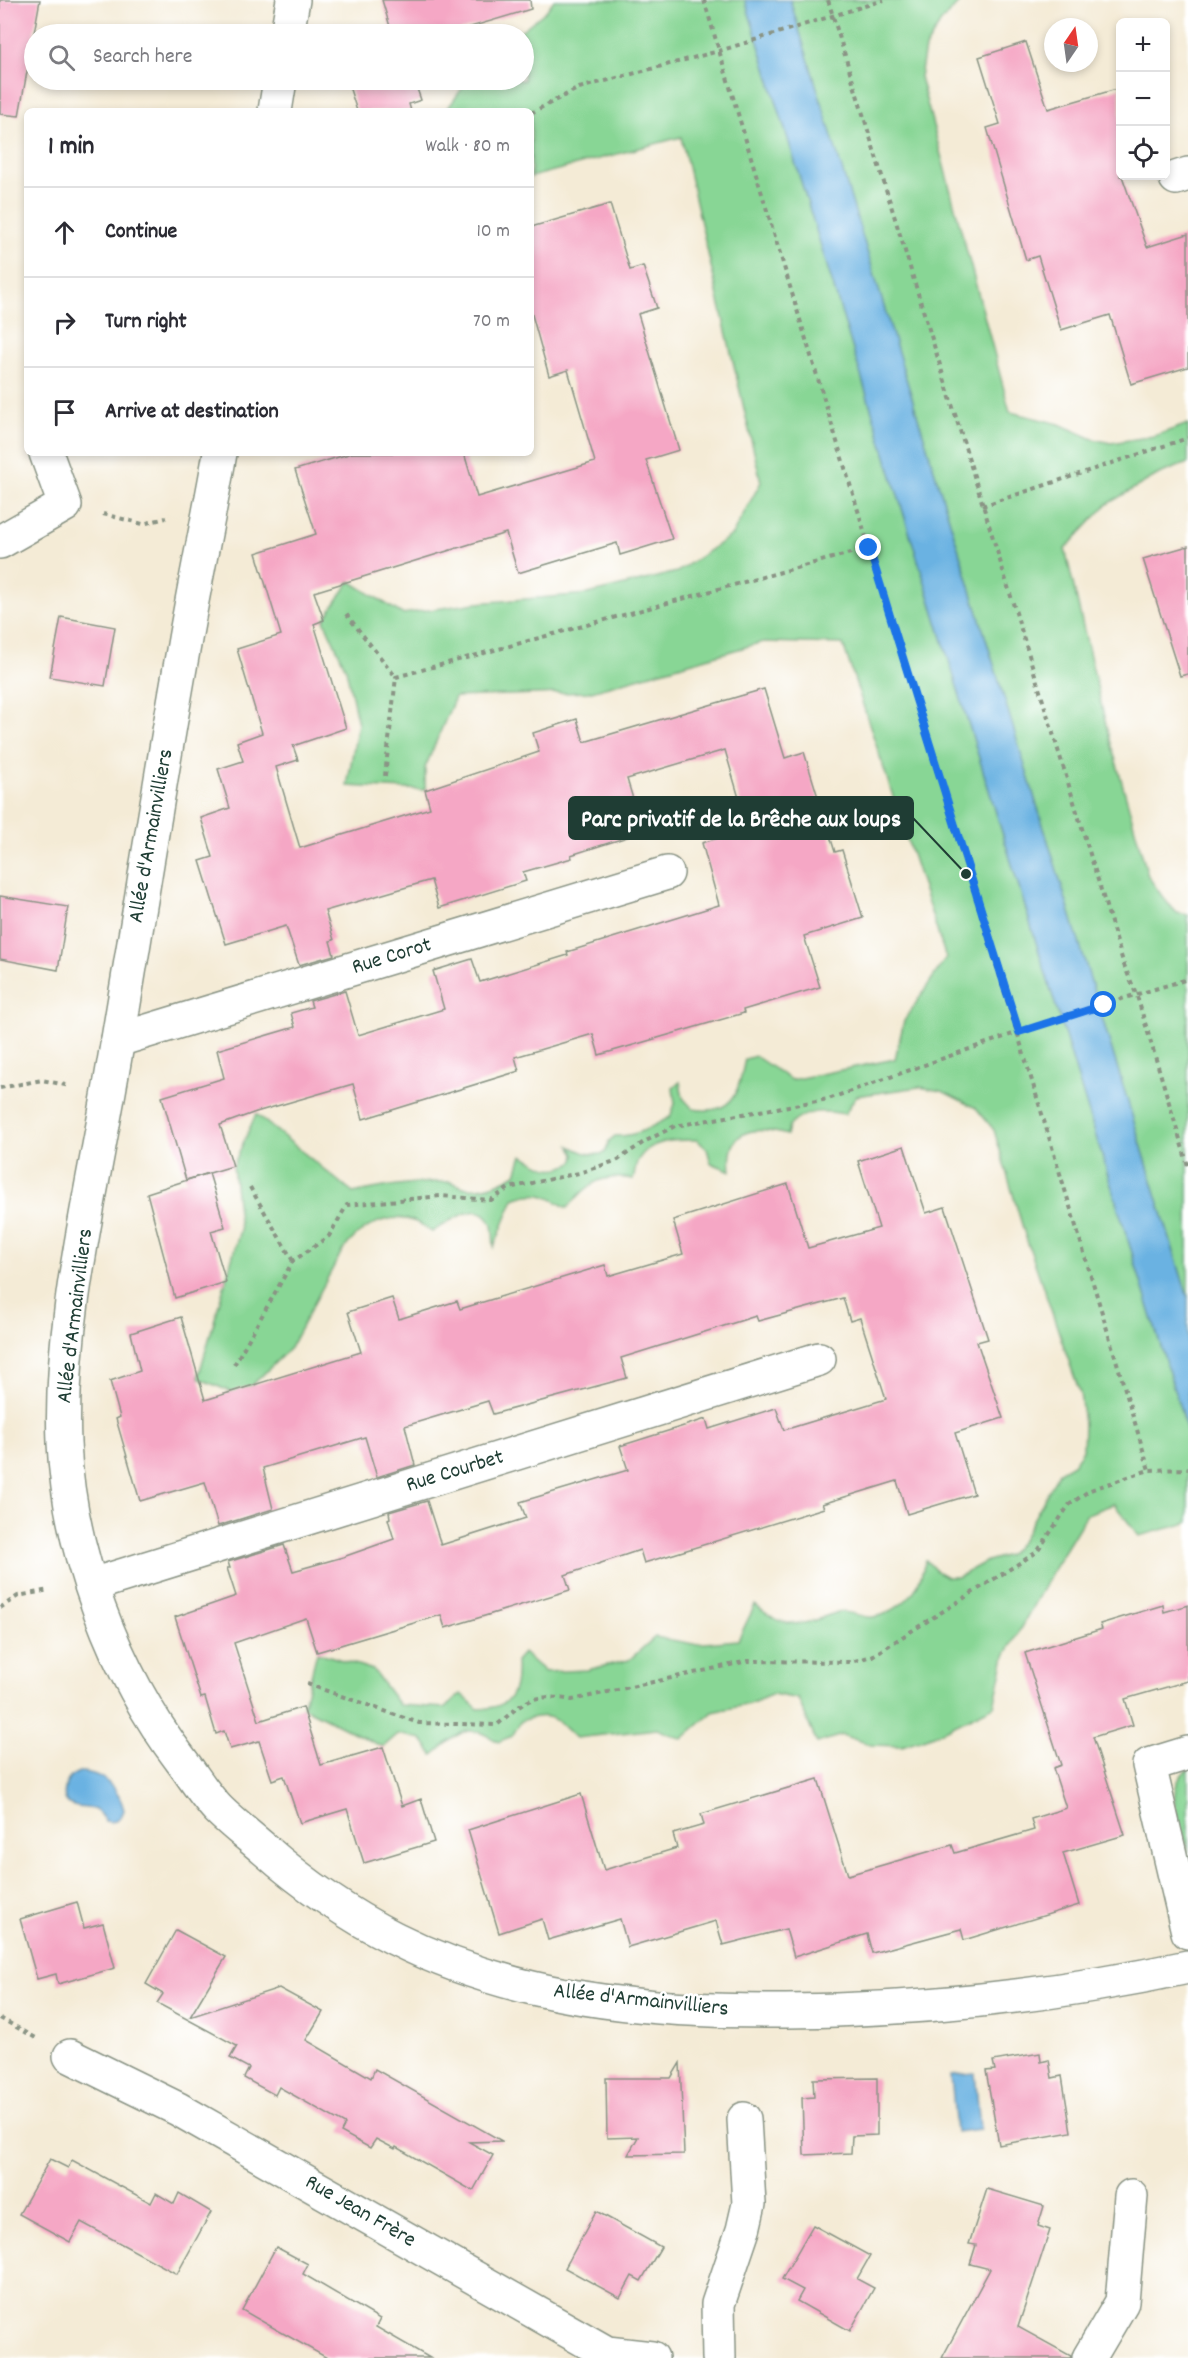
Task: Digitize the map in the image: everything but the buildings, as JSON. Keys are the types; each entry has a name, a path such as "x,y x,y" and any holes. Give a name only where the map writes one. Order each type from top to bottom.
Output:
{"street":[{"path":"289,24 293,0"},
{"path":"275,108 278,90"},
{"path":"0,542 65,505 47,456"},
{"name":"Allée d'Armainvilliers","path":"229,456 211,507 183,647 72,1307 65,1384 64,1445 70,1501 79,1543 113,1643 141,1703 216,1806 315,1892 388,1936 468,1971 530,1988 600,2001 695,2010 794,2011 889,2008 985,2001 1188,1967"},
{"name":"Rue Corot","path":"118,1040 667,873"},
{"name":"Rue Courbet","path":"92,1585 819,1359"},
{"path":"1188,1753 1149,1766 1188,1932"},
{"name":"Rue Jean Frère","path":"70,2056 178,2109 607,2353 652,2358"},
{"path":"719,2358 718,2304 743,2230 748,2205 744,2119"},
{"path":"1089,2358 1122,2302 1131,2196"}],"path":[{"path":"704,0 869,548 1019,1032 1149,1470"},
{"path":"828,0 982,506 1124,965 1137,996 1188,1166"},
{"path":"534,111 579,88 719,51 884,0"},
{"path":"982,506 1188,438"},
{"path":"65,505 143,524 211,507"},
{"path":"396,677 869,548"},
{"path":"346,614 396,677 385,776"},
{"path":"234,1365 292,1261 329,1236 346,1205 441,1196 490,1200 509,1188 579,1173 618,1160 644,1142 675,1126 828,1099 1055,1019 1188,980"},
{"path":"0,1088 42,1080 109,1094"},
{"path":"250,1187 292,1261"},
{"path":"307,1684 419,1722 497,1725 521,1704 545,1695 572,1700 748,1661 851,1662 872,1656 1037,1552 1069,1505 1090,1490 1149,1470 1188,1469"},
{"path":"0,1608 18,1596 56,1589"}],"green space":[{"path":"554,0 745,0 1188,1434 1188,1523 1139,1536 1114,1504 1087,1514 1005,1656 994,1706 934,1735 902,1746 871,1745 842,1735 817,1743 798,1699 773,1694 750,1704 713,1712 682,1739 657,1729 576,1738 552,1718 539,1717 521,1721 512,1736 498,1742 478,1732 463,1732 433,1755 422,1739 398,1734 383,1747 303,1707 317,1652 373,1670 399,1705 445,1708 461,1694 478,1709 489,1708 499,1706 511,1697 516,1682 516,1661 523,1653 545,1672 587,1670 629,1660 655,1637 694,1644 738,1640 755,1605 773,1618 794,1624 809,1622 840,1612 874,1617 896,1608 914,1592 926,1560 935,1570 947,1577 958,1577 987,1561 1008,1555 1021,1542 1059,1472 1073,1464 1083,1450 1084,1425 1080,1393 1025,1235 994,1130 976,1108 942,1091 919,1087 856,1096 845,1114 815,1112 802,1116 789,1126 787,1135 763,1130 744,1134 733,1146 731,1171 711,1163 707,1149 697,1140 656,1144 643,1153 637,1162 633,1179 611,1178 596,1182 582,1192 567,1208 542,1195 522,1196 514,1199 494,1247 491,1223 486,1215 479,1212 463,1214 432,1232 418,1223 405,1219 383,1220 355,1237 341,1253 290,1348 241,1396 198,1378 240,1230 233,1166 256,1114 353,1193 425,1182 450,1182 467,1188 486,1187 516,1174 522,1155 541,1166 553,1169 566,1166 574,1161 575,1154 570,1146 591,1154 605,1153 609,1141 615,1136 637,1133 670,1117 675,1104 673,1088 680,1082 683,1098 693,1109 717,1109 726,1105 732,1099 740,1082 745,1059 755,1056 791,1080 895,1059 904,1021 946,958 843,644 763,642 588,692 455,697 425,768 425,790 347,786 358,724 346,669 324,620 350,581 402,614 476,603 588,594 677,572 732,535 761,482 681,137 534,176 534,108 448,108 461,90 534,90 534,24 530,24 546,11"},
{"path":"790,0 961,0 941,22 925,48 920,77 1010,412 1059,424 1093,439 1111,443 1154,436 1188,424 1188,463 1159,474 1107,504 1065,549 1106,725 1148,876 1177,913 1188,915 1188,1298"},
{"path":"1188,1768 1188,1852 1174,1798 1180,1777"}],"water":[{"path":"745,0 790,0 1188,1298 1188,1434"},
{"path":"79,1772 87,1772 102,1778 114,1788 124,1810 119,1819 112,1822 105,1821 95,1810 69,1804 64,1794 67,1783"},
{"path":"975,2073 980,2129 956,2132 951,2075"}],"place":[{"name":"Parc privatif de la Brêche aux loups","path":"966,874"}],"route":[{"path":"869,548 1019,1032 1104,1005"}]}
